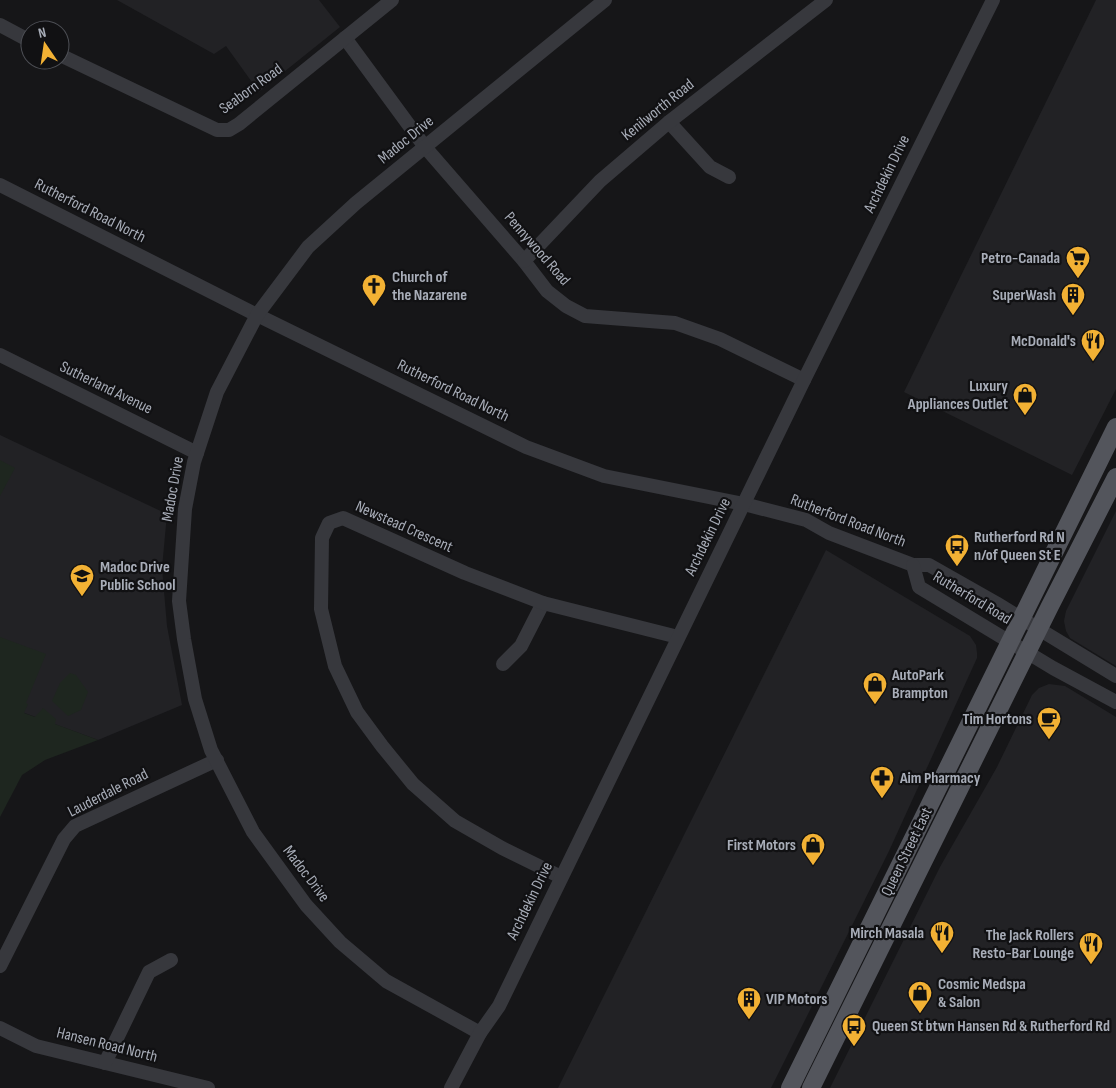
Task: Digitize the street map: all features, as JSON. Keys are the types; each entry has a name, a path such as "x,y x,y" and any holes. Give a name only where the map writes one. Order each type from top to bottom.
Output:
{"main road":[{"name":"Queen Street East","path":"790,1088 1116,427"},
{"name":"Queen Street East","path":"811,1088 1038,629 1116,477"}],"street":[{"name":"Seaborn Road","path":"70,60 217,130 229,130 239,124 392,0"},
{"name":"Madoc Drive","path":"480,1033 386,981 340,942 306,905 253,832 211,750 195,699 179,601 185,509 197,453 217,392 257,315 308,247 336,220 605,0"},
{"name":"Kenilworth Road","path":"524,261 600,181 669,122 826,0"},
{"name":"Archdekin Drive","path":"451,1088 480,1033 499,1006 804,380 993,0"},
{"path":"0,25 20,36"},
{"name":"Pennywood Road","path":"345,38 425,147 524,261 547,292 566,306 585,316 675,323 720,339 804,380"},
{"path":"669,122 710,167 729,177"},
{"name":"Rutherford Road North","path":"0,185 257,315 526,447 604,476 744,504 806,520 829,533 913,565"},
{"name":"Sutherland Avenue","path":"0,355 197,453"},
{"name":"Newstead Crescent","path":"561,877 502,848 455,821 413,784 362,719 335,666 321,609 322,538 329,523 343,518 465,573 543,603 678,638"},
{"name":"Rutherford Road","path":"1116,676 929,565 913,565 919,587 1116,702"},
{"path":"503,664 521,646 543,603"},
{"name":"Lauderdale Road","path":"0,966 64,839 75,826 217,760"},
{"path":"105,1063 149,972 171,960"},
{"name":"Hansen Road North","path":"0,1028 36,1046 208,1088"}],"shaded area":[{"path":"117,0 319,0 340,27 259,92 226,46 214,54"},
{"path":"1096,0 1116,0 1116,389 1072,475 904,392"},
{"name":"Madoc Drive Public School","path":"0,435 167,514 162,568 167,626 182,705 98,740 0,704"},
{"path":"0,460 15,468 0,496"},
{"path":"1116,511 1116,666 1070,638 1064,621 1066,611"},
{"path":"826,550 970,636 976,645 977,658 889,851 811,1008 771,1088 558,1088"},
{"path":"0,637 46,654 26,703 28,704 24,713 35,717 43,708 56,719 55,724 98,740 45,760 22,775 0,817"},
{"path":"70,673 76,675 88,692 81,710 68,716 52,701 60,683"},
{"path":"1049,684 1065,686 1116,717 1116,1088 830,1088 940,867 997,767 1032,695 1039,688"}],"place":[{"name":"Petro-Canada","path":"1078,279"},
{"name":"Church of the Nazarene","path":"374,307"},
{"name":"SuperWash","path":"1073,316"},
{"name":"McDonald's","path":"1093,362"},
{"name":"Luxury Appliances Outlet","path":"1025,416"},
{"name":"Rutherford Rd N n/of Queen St E","path":"957,567"},
{"name":"Madoc Drive Public School","path":"82,597"},
{"name":"AutoPark Brampton","path":"875,705"},
{"name":"Tim Hortons","path":"1049,740"},
{"name":"Aim Pharmacy","path":"882,799"},
{"name":"First Motors","path":"813,866"},
{"name":"Mirch Masala","path":"942,954"},
{"name":"The Jack Rollers Resto-Bar Lounge","path":"1091,965"},
{"name":"Cosmic Medspa & Salon","path":"920,1014"},
{"name":"VIP Motors","path":"749,1020"},
{"name":"Queen St btwn Hansen Rd & Rutherford Rd","path":"854,1047"}]}
